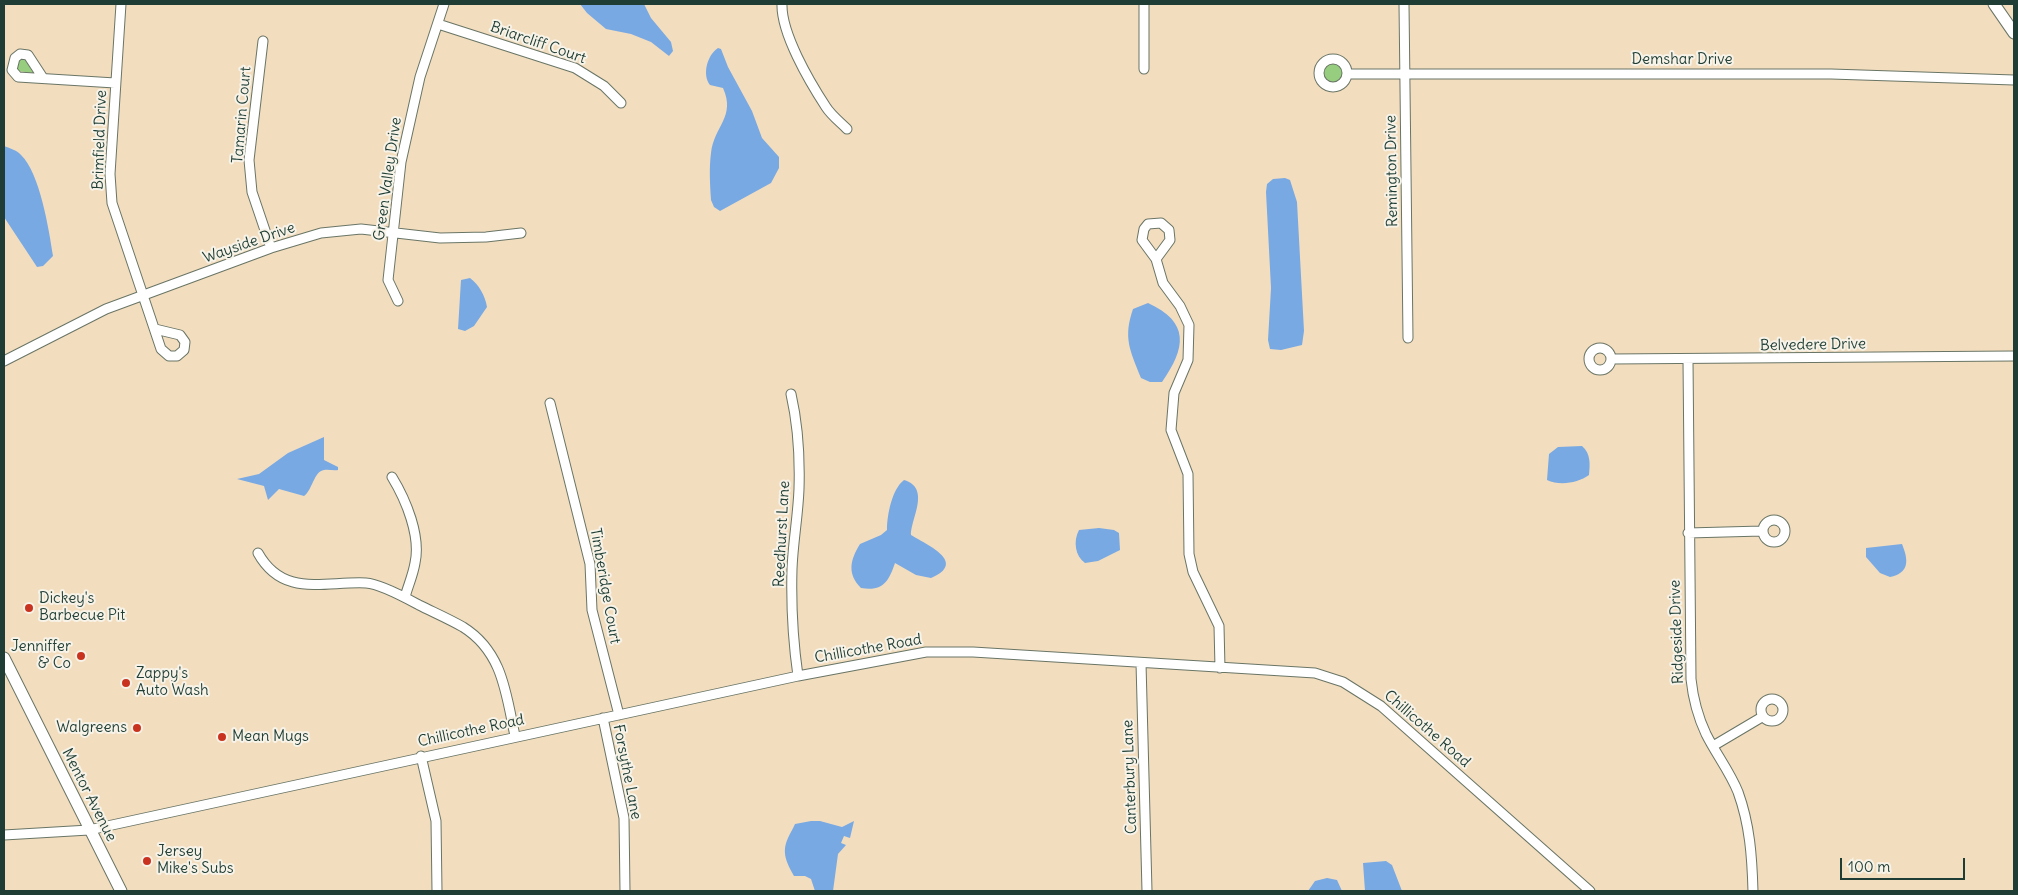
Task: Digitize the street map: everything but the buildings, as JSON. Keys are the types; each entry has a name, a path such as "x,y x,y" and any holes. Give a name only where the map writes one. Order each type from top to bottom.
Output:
{"main road":[{"path":"1994,4 2014,33"},
{"name":"Mentor Avenue","path":"4,658 121,891"}],"street":[{"name":"Brimfield Drive","path":"121,4 110,174 112,203 155,330"},
{"name":"Green Valley Drive","path":"398,301 388,280 407,129 420,77 444,4"},
{"path":"782,4 784,28 793,46 826,108 847,129"},
{"path":"1144,4 1144,68"},
{"name":"Remington Drive","path":"1404,4 1408,338"},
{"name":"Briarcliff Court","path":"438,24 575,68 604,86 621,103"},
{"name":"Tamarin Court","path":"263,41 249,160 252,192 271,248"},
{"name":"Demshar Drive","path":"1349,74 1830,74 2014,80"},
{"path":"43,78 116,83"},
{"name":"Wayside Drive","path":"4,361 106,309 271,248 337,231 361,229 440,238 486,237 521,233"},
{"path":"1156,259 1163,283 1180,306 1189,325 1188,360 1174,393 1171,430 1188,474 1189,554 1192,572 1219,626 1220,668"},
{"name":"Belvedere Drive","path":"1611,359 1688,360 2014,356"},
{"name":"Ridgeside Drive","path":"1688,360 1688,533 1691,679 1698,711 1713,746 1737,790 1747,819 1752,854 1752,891"},
{"name":"Reedhurst Lane","path":"791,394 798,424 799,489 792,568 794,651 798,676"},
{"name":"Timberidge Court","path":"550,403 590,564 592,610 619,714"},
{"path":"392,477 402,493 416,541 416,562 405,597"},
{"path":"1688,533 1762,531"},
{"path":"258,553 271,573 289,582 311,585 369,583 405,597 463,627 483,643 495,659 502,676 515,736"},
{"name":"Chillicothe Road","path":"4,835 89,830 421,756 798,676 926,652 982,652 1316,674 1343,682 1381,706 1590,891"},
{"name":"Canterbury Lane","path":"1141,663 1147,891"},
{"path":"1713,746 1762,717"},
{"name":"Forsythe Lane","path":"603,718 624,818 624,891"},
{"path":"421,756 436,821 437,891"}],"green space":[{"path":"21,59 26,60 33,73 18,71 18,62"},
{"path":"1334,63 1341,66 1344,73 1341,80 1334,83 1327,80 1324,73 1327,66"}],"water":[{"path":"580,4 644,4 651,18 671,42 673,51 669,56 651,42 631,34 606,29 587,13"},
{"path":"718,48 721,49 728,67 752,111 762,138 779,157 779,168 771,183 720,211 714,207 711,200 710,164 713,144 726,114 727,107 723,88 710,85 706,76 707,65 711,55"},
{"path":"4,146 15,150 28,163 43,202 53,256 43,266 37,267 4,217"},
{"path":"1285,178 1290,180 1297,202 1304,331 1302,345 1281,350 1270,349 1268,340 1271,288 1266,192 1267,184 1273,179"},
{"path":"470,278 481,291 487,307 474,326 465,331 458,329 461,280"},
{"path":"1148,303 1162,310 1171,319 1177,327 1180,337 1176,358 1162,382 1150,382 1141,378 1129,344 1128,328 1133,309"},
{"path":"324,437 324,460 338,467 338,470 321,471 315,477 304,496 279,489 268,500 264,486 237,479 259,474 288,453"},
{"path":"1582,446 1590,463 1589,475 1569,483 1547,480 1549,454 1558,447"},
{"path":"904,480 912,484 918,496 911,535 941,554 946,566 942,572 931,578 916,575 895,563 887,580 880,587 861,588 852,572 852,561 860,544 881,535 887,530 889,510 893,496"},
{"path":"1099,528 1114,530 1119,533 1120,550 1098,561 1085,563 1077,552 1077,534 1079,530"},
{"path":"1902,544 1906,556 1906,565 1901,573 1896,575 1890,577 1880,573 1866,557 1866,548"},
{"path":"820,821 842,827 854,821 850,838 844,836 841,843 846,845 838,854 833,891 815,891 811,879 805,876 794,876 786,858 786,843 795,824"},
{"path":"1386,861 1392,865 1402,891 1365,891 1363,863"},
{"path":"1327,878 1337,880 1342,891 1308,891 1315,881"}],"place":[{"name":"Dickey's Barbecue Pit","path":"29,608"},
{"name":"Jenniffer & Co","path":"81,656"},
{"name":"Zappy's Auto Wash","path":"126,683"},
{"name":"Walgreens","path":"137,728"},
{"name":"Mean Mugs","path":"222,737"},
{"name":"Jersey Mike's Subs","path":"147,861"}]}
